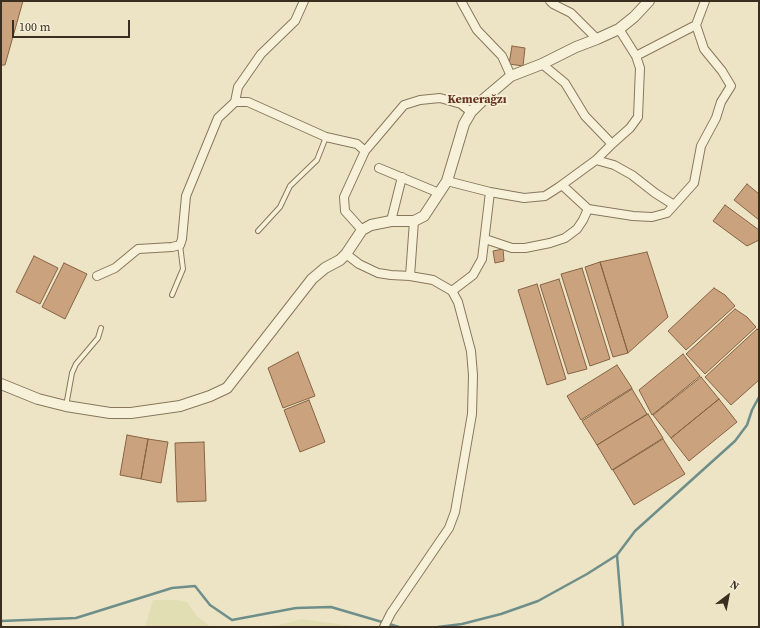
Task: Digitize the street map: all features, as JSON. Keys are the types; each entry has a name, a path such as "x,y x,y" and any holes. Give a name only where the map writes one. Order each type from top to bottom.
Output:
{"street":[{"path":"97,276 115,268 138,249 172,247 180,245 182,239 186,196 218,118 235,102 238,87 261,54 295,21 304,1"},
{"path":"461,1 477,30 502,56 511,76"},
{"path":"550,1 571,13 598,39"},
{"path":"1,384 38,399 66,406 110,413 131,414 180,406 210,396 226,388 312,279 325,268 340,260 346,254 362,230 390,221 414,221 424,216 447,181 464,124 471,112 511,76 542,64 576,47 619,29 634,17 649,1"},
{"path":"562,185 588,209 633,216 652,217 667,213 694,183 701,146 716,118 721,102 731,86 722,71 704,49 696,25 705,1"},
{"path":"636,56 696,25"},
{"path":"447,181 490,192 524,198 545,196 596,160 630,128 638,117 640,68 636,56 619,29"},
{"path":"542,64 566,83 585,116 612,144"},
{"path":"362,230 345,211 344,197 365,151 404,105 420,100 440,98 461,104 471,112"},
{"path":"235,102 248,102 326,138 357,144 365,151"},
{"path":"596,160 614,165 632,175 655,193 674,205"},
{"path":"379,168 439,193"},
{"path":"390,221 402,177"},
{"path":"452,291 472,275 482,259 490,192"},
{"path":"485,239 512,248 525,248 550,243 565,238 577,229 588,209"},
{"path":"410,276 414,221"},
{"path":"346,254 359,264 378,273 433,280 452,291 458,302 471,351 473,375 472,414 456,512 449,528 391,613 384,627"}],"lane":[{"path":"258,231 280,207 290,186 317,160 326,138"},
{"path":"172,295 183,268 180,245"},
{"path":"66,406 72,372 76,364 98,338 101,328"}],"shaded area":[{"path":"153,600 178,600 187,602 197,616 211,627 145,627"},
{"path":"302,619 352,626 354,627 271,627"}],"building":[{"path":"1,1 23,1 5,65 1,65"},
{"path":"512,46 525,48 523,66 509,64"},
{"path":"747,184 759,194 759,220 734,200"},
{"path":"725,205 759,230 759,240 747,246 713,221"},
{"path":"503,249 504,261 495,263 493,251"},
{"path":"647,252 668,317 628,353 600,262"},
{"path":"34,256 58,268 40,304 16,292"},
{"path":"600,262 628,353 613,357 585,267"},
{"path":"64,263 87,274 65,319 42,307"},
{"path":"582,268 610,359 590,366 561,274"},
{"path":"559,279 587,369 568,374 540,285"},
{"path":"537,284 566,379 547,385 518,290"},
{"path":"714,288 725,295 735,306 686,350 668,331"},
{"path":"735,309 747,317 756,327 705,374 686,354"},
{"path":"757,329 759,331 759,380 731,405 705,377"},
{"path":"298,352 315,396 283,408 268,368"},
{"path":"683,354 700,376 652,415 639,390"},
{"path":"617,365 632,388 581,420 567,396"},
{"path":"701,377 719,399 671,438 653,415"},
{"path":"632,389 647,414 597,445 582,421"},
{"path":"719,399 737,422 689,461 671,438"},
{"path":"309,400 325,442 300,452 284,410"},
{"path":"648,414 663,438 612,470 597,445"},
{"path":"127,435 148,439 141,479 120,475"},
{"path":"148,439 168,442 161,483 141,479"},
{"path":"663,439 685,474 634,505 613,470"},
{"path":"204,442 206,501 177,502 175,443"}],"waterway":[{"path":"438,627 462,624 501,614 538,601 587,574 617,555 635,531 735,441 747,425 752,410 759,397"},
{"path":"617,555 623,627"},
{"path":"1,621 76,618 172,588 195,586 210,605 232,620 296,608 331,607 399,627"}],"district":[{"name":"Kemerağzı","path":"477,100"}]}
